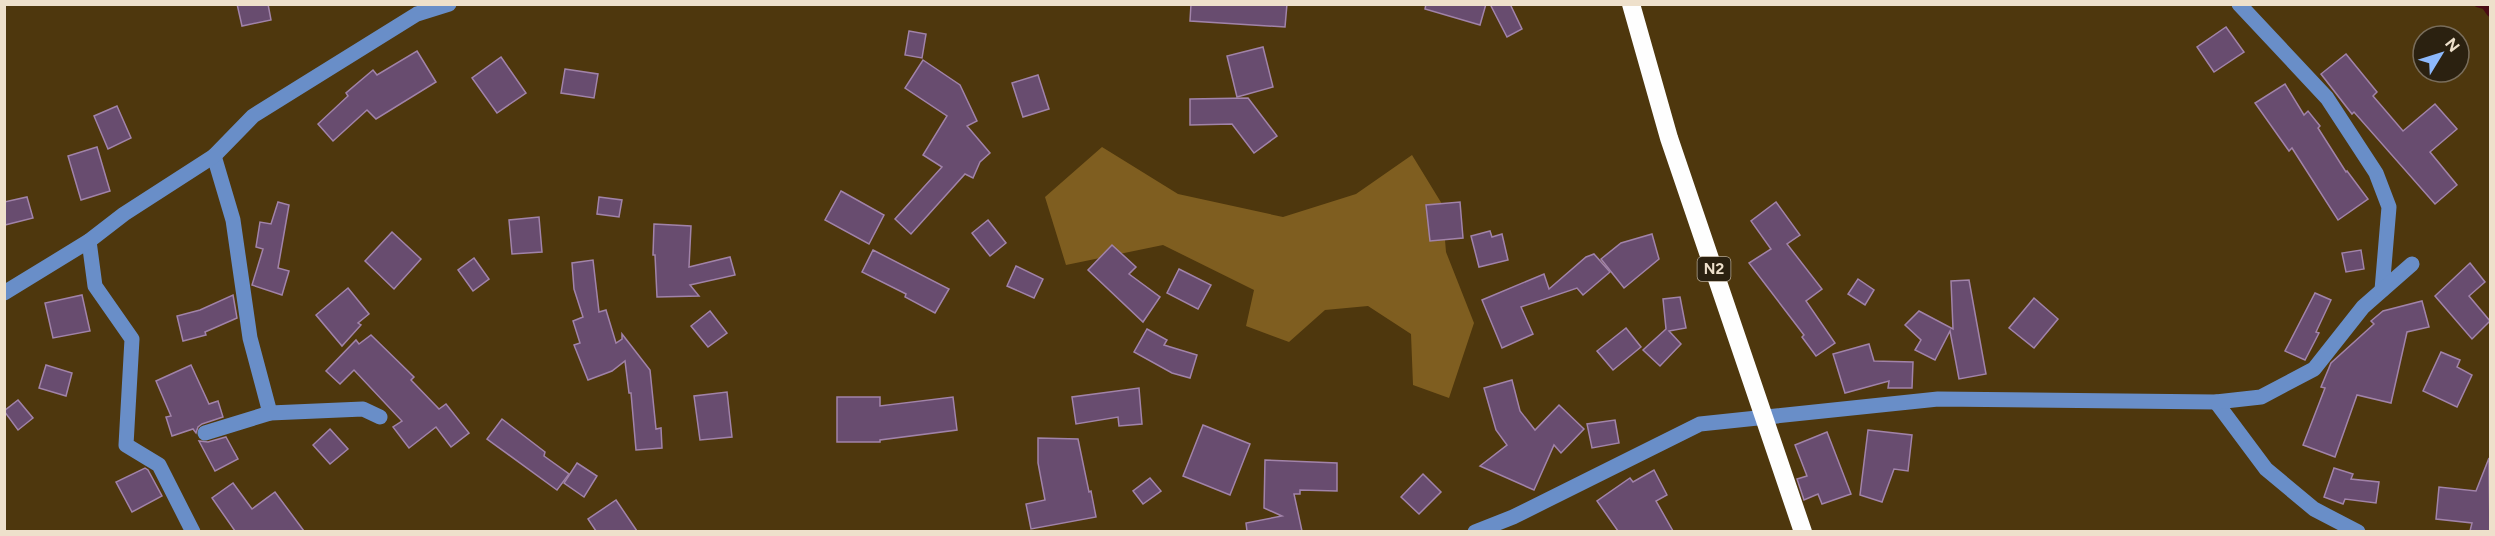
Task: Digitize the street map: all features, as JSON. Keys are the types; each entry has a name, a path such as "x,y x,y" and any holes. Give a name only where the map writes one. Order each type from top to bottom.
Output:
{"highway":[{"name":"N2","path":"1631,4 1670,138 1803,531"}],"street":[{"path":"4,293 89,241 124,214 214,156 253,116 417,14 449,4"},
{"path":"2239,4 2327,98 2376,173 2389,207 2382,290"},
{"path":"214,156 233,220 250,338 270,413"},
{"path":"89,241 95,286 132,339 126,445 159,465 193,531"},
{"path":"1475,531 1513,517 1700,424 1938,399 2216,402 2261,397 2314,369 2363,307 2412,264"},
{"path":"2216,402 2266,469 2314,509 2358,531"},
{"path":"205,433 270,413 363,409 380,417"}],"shaded area":[{"path":"1102,147 1178,194 1283,217 1356,194 1412,155 1442,204 1446,252 1474,323 1449,398 1413,385 1411,334 1368,306 1325,310 1289,342 1246,326 1254,290 1163,245 1066,265 1045,197"}],"building":[{"path":"237,4 268,4 271,20 242,26"},
{"path":"1191,4 1287,4 1285,27 1190,21"},
{"path":"1426,4 1486,4 1480,25 1425,9"},
{"path":"1490,4 1510,4 1522,29 1507,37"},
{"path":"2226,27 2244,52 2214,72 2197,47"},
{"path":"909,31 926,34 922,58 905,55"},
{"path":"1263,47 1273,87 1237,97 1227,56"},
{"path":"417,51 436,82 376,119 367,110 333,141 318,124 348,96 346,93 373,70 377,75"},
{"path":"2346,54 2377,92 2373,96 2403,131 2435,104 2457,129 2430,152 2457,185 2435,204 2354,112 2352,114 2321,74"},
{"path":"501,57 526,93 497,113 472,78"},
{"path":"923,60 960,85 977,121 967,126 990,153 980,162 973,178 965,174 911,234 895,219 942,167 923,155 947,116 905,88"},
{"path":"565,69 598,74 594,98 561,93"},
{"path":"1038,75 1049,109 1023,117 1012,83"},
{"path":"2285,84 2304,115 2308,111 2320,126 2318,128 2346,172 2368,199 2338,220 2292,148 2289,151 2255,103"},
{"path":"1248,98 1277,136 1254,153 1232,124 1190,125 1190,99"},
{"path":"117,106 131,138 108,149 94,116"},
{"path":"97,147 110,191 81,200 68,156"},
{"path":"841,191 884,215 869,244 825,220"},
{"path":"27,197 33,218 5,225 4,202"},
{"path":"599,197 622,200 619,217 597,214"},
{"path":"278,202 289,205 278,268 289,271 282,295 252,285 263,249 256,247 260,222 271,224"},
{"path":"1460,202 1463,238 1430,241 1426,205"},
{"path":"1776,202 1800,235 1787,244 1822,289 1806,301 1835,343 1816,356 1802,337 1804,335 1749,263 1771,249 1751,221"},
{"path":"539,217 542,252 512,254 509,220"},
{"path":"988,220 1006,243 990,256 972,233"},
{"path":"654,224 691,226 689,267 730,257 735,275 690,285 699,296 657,297 655,255 653,255"},
{"path":"1490,231 1492,237 1502,234 1508,260 1479,267 1471,236"},
{"path":"392,232 421,259 394,289 365,261"},
{"path":"1652,234 1659,259 1624,288 1601,259 1621,243"},
{"path":"1112,245 1136,267 1129,274 1160,297 1143,322 1088,270"},
{"path":"873,250 949,289 935,313 905,297 906,294 862,272"},
{"path":"2361,250 2364,269 2346,272 2342,253"},
{"path":"1594,254 1610,272 1583,295 1577,288 1521,307 1533,334 1502,348 1482,300 1544,274 1549,289 1586,257"},
{"path":"474,258 489,279 473,291 458,270"},
{"path":"593,260 599,312 606,310 616,343 622,339 622,334 650,370 656,429 661,428 662,448 636,450 631,393 629,393 625,361 612,371 588,380 574,345 580,343 573,321 583,317 574,289 572,263"},
{"path":"2470,263 2485,282 2469,296 2490,321 2472,339 2435,296"},
{"path":"1016,266 1043,279 1034,298 1007,286"},
{"path":"1179,269 1211,285 1198,309 1167,293"},
{"path":"1858,279 1874,290 1865,305 1848,294"},
{"path":"1969,280 1986,374 1959,379 1950,331 1935,360 1915,350 1921,340 1905,325 1919,311 1953,329 1951,281"},
{"path":"348,288 369,314 358,323 361,325 342,346 316,315"},
{"path":"2315,293 2331,300 2316,332 2319,333 2305,360 2285,351"},
{"path":"82,295 90,331 53,338 45,303"},
{"path":"233,295 237,318 205,332 206,335 183,341 177,316 200,310"},
{"path":"1680,297 1686,328 1669,331 1681,344 1660,366 1643,350 1666,329 1663,299"},
{"path":"2034,298 2058,319 2034,348 2009,328"},
{"path":"2422,301 2429,327 2407,332 2391,403 2357,395 2335,457 2303,445 2325,388 2321,387 2331,363 2374,324 2371,321 2383,311"},
{"path":"710,311 727,333 708,347 691,326"},
{"path":"1626,328 1641,347 1613,370 1597,351"},
{"path":"1147,329 1167,340 1164,345 1197,355 1190,378 1172,373 1134,352"},
{"path":"371,335 414,377 411,380 439,409 446,404 469,433 451,447 436,427 409,448 393,427 402,421 354,370 340,384 326,371 356,340 359,344"},
{"path":"1869,344 1874,361 1913,362 1912,388 1888,388 1889,381 1845,393 1833,354"},
{"path":"2441,352 2460,360 2457,367 2472,375 2457,407 2423,391"},
{"path":"46,365 72,373 66,396 39,388"},
{"path":"191,365 209,404 218,401 223,417 202,424 196,433 193,429 172,436 166,417 171,416 156,381"},
{"path":"1512,380 1520,411 1535,430 1559,405 1584,429 1561,453 1554,445 1534,490 1480,466 1507,445 1496,430 1484,388"},
{"path":"1139,388 1142,424 1119,426 1118,417 1076,424 1072,397"},
{"path":"727,392 732,437 700,440 694,396"},
{"path":"837,397 880,397 880,406 953,397 957,430 880,440 880,442 837,442"},
{"path":"18,400 33,418 18,430 4,411"},
{"path":"502,419 545,452 544,456 569,474 557,490 487,439"},
{"path":"1615,420 1619,443 1592,448 1587,424"},
{"path":"1203,425 1250,444 1230,495 1183,476"},
{"path":"330,429 348,449 330,464 313,445"},
{"path":"1868,430 1912,435 1908,471 1894,469 1882,502 1860,495"},
{"path":"1827,432 1851,494 1822,504 1818,494 1804,500 1797,479 1807,476 1795,445"},
{"path":"226,437 238,459 215,471 199,441 208,442"},
{"path":"1038,438 1078,439 1096,517 1031,529 1026,504 1045,500 1038,463"},
{"path":"2489,458 2490,531 2470,531 2472,523 2436,519 2439,487 2476,491"},
{"path":"1265,460 1337,463 1337,491 1300,490 1300,494 1294,494 1302,531 1247,531 1246,523 1282,516 1264,508"},
{"path":"577,463 597,476 584,497 564,483"},
{"path":"145,468 162,496 132,512 116,482"},
{"path":"2334,468 2353,474 2351,479 2379,482 2376,503 2345,499 2343,504 2324,497"},
{"path":"1654,470 1667,495 1656,501 1673,531 1618,531 1597,501 1630,478 1633,482"},
{"path":"1423,474 1441,492 1419,514 1401,497"},
{"path":"1150,478 1161,491 1143,504 1133,491"},
{"path":"233,483 252,509 275,492 304,531 235,531 212,498"},
{"path":"616,500 637,531 596,531 588,519"}],"waterway":[{"path":"2478,4 2485,6 2490,13"}]}
